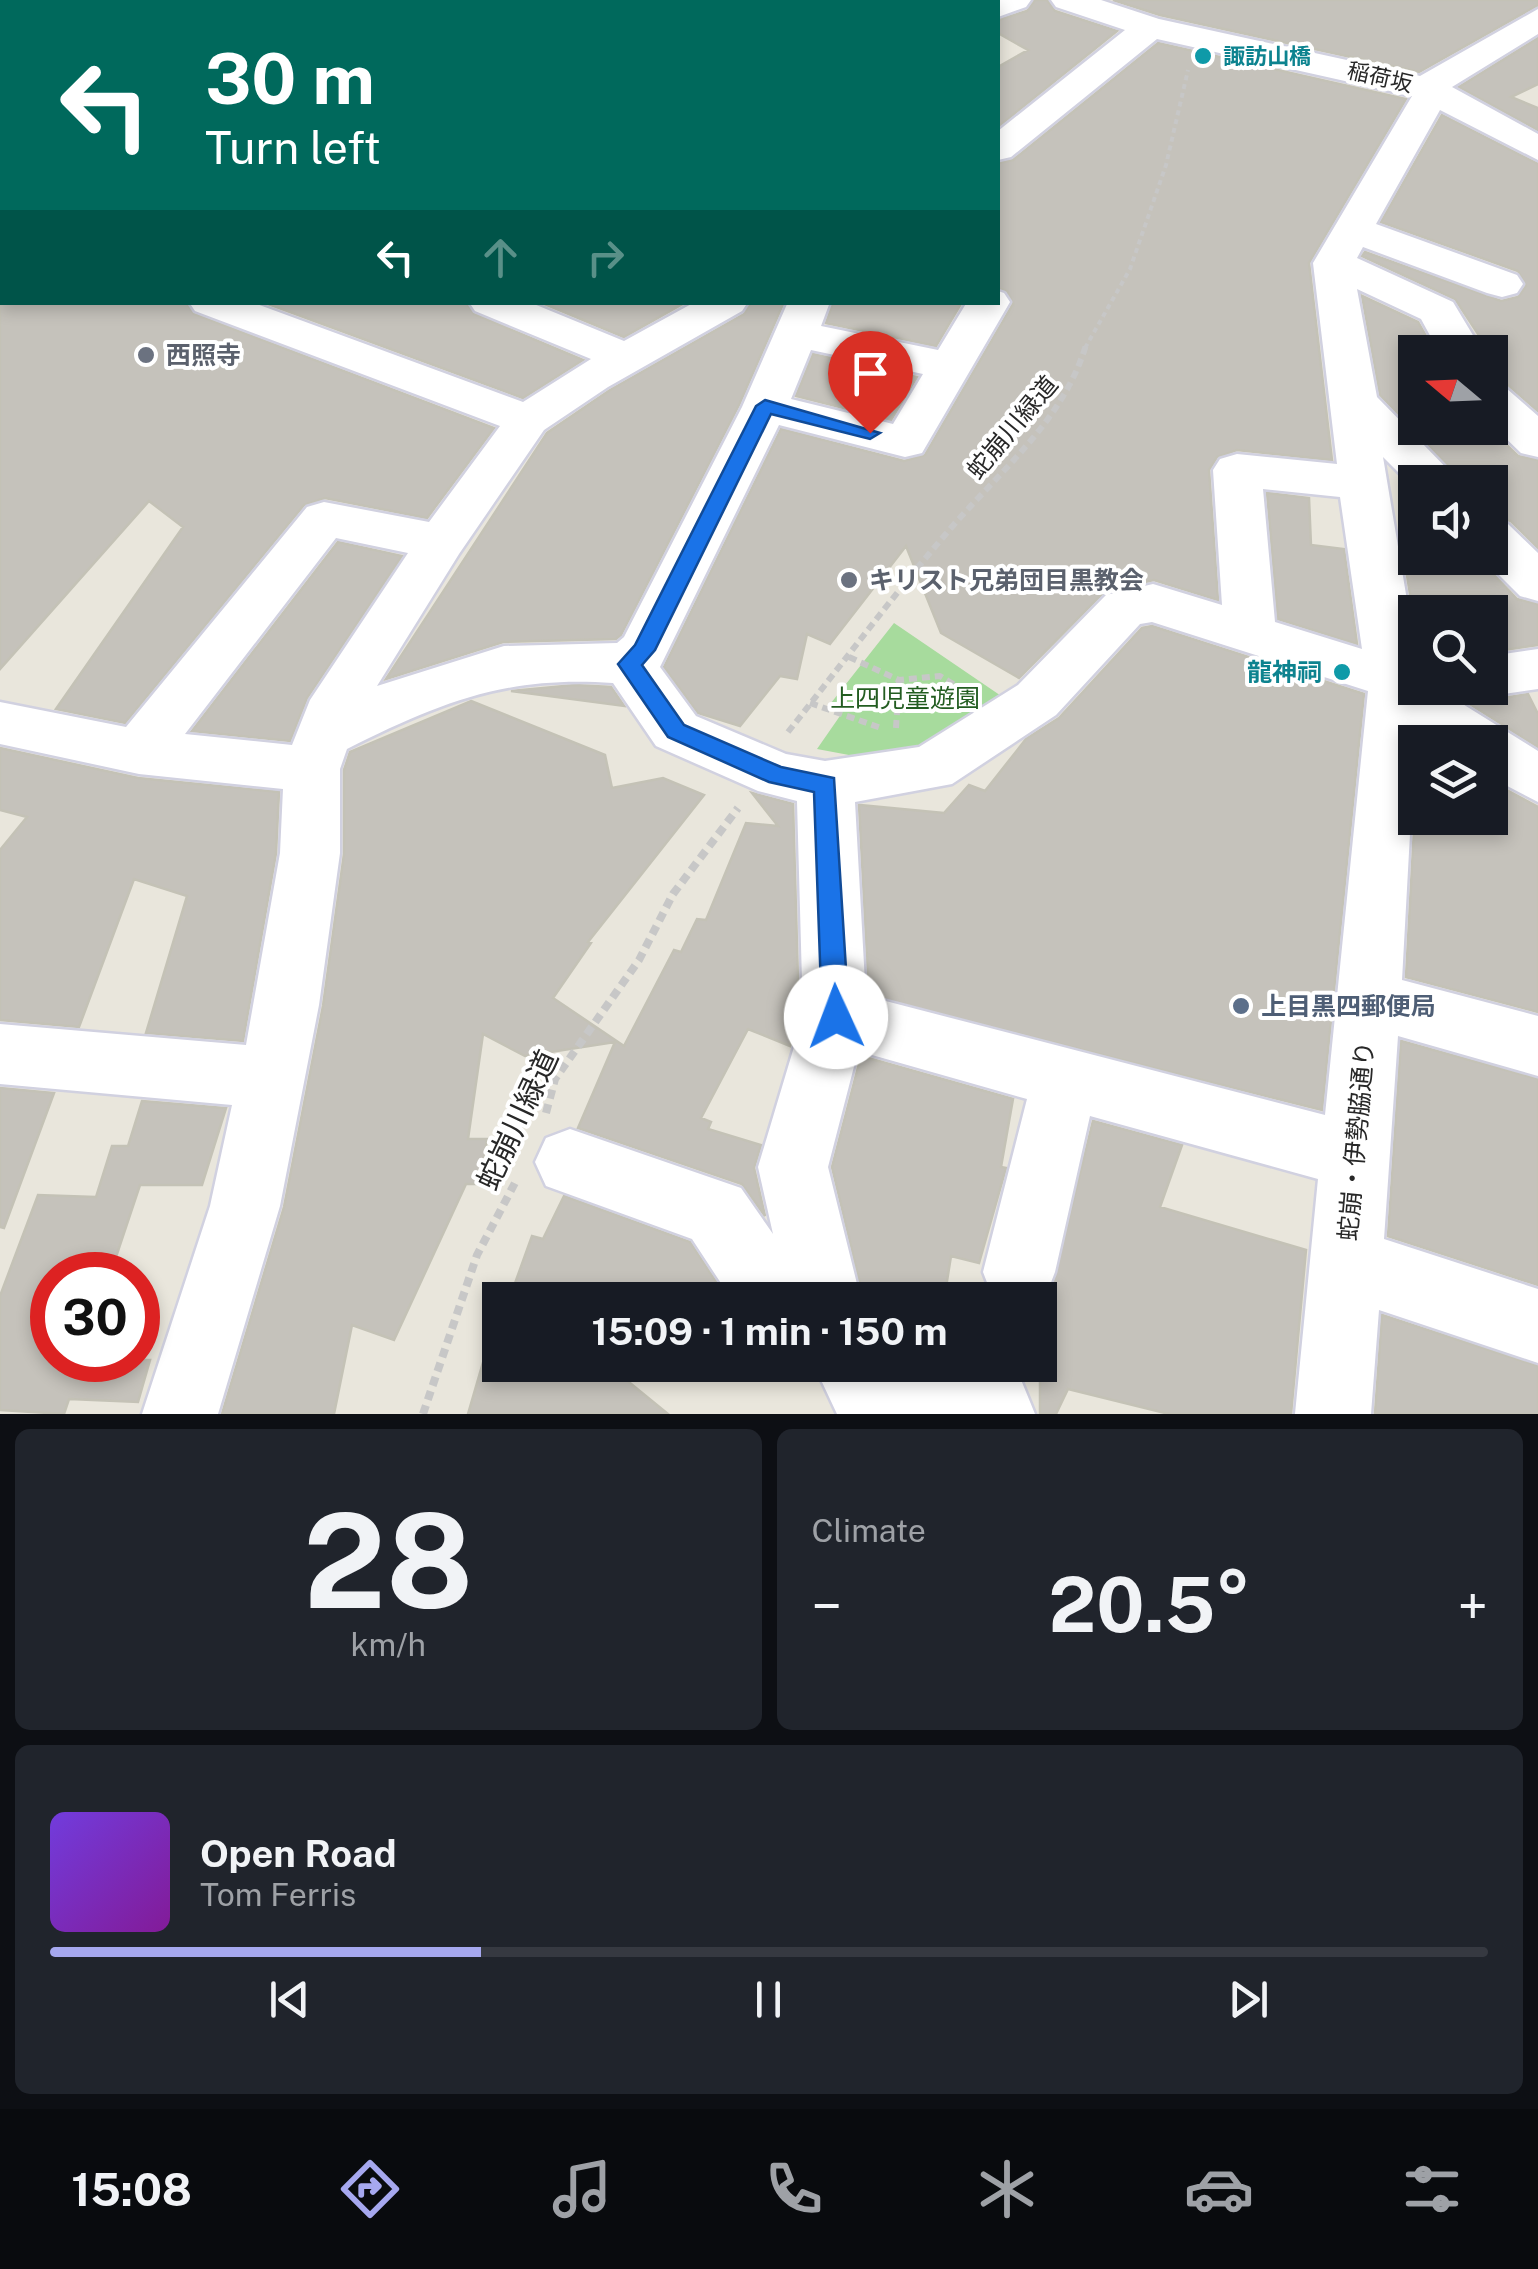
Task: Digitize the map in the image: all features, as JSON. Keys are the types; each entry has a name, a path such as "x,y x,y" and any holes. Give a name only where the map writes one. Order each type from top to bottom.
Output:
{"street":[{"name":"稲荷坂","path":"1068,0 1150,28 1210,30 1429,89 1538,149"},
{"path":"1343,246 1429,89 1538,19"},
{"path":"1000,147 1150,28"},
{"path":"1343,246 1502,284"},
{"path":"1343,246 1438,311 1451,335"},
{"name":"蛇崩・伊勢脇通り","path":"1343,246 1339,325 1355,402 1362,484 1398,667"},
{"path":"218,305 528,420"},
{"path":"497,305 627,358"},
{"path":"180,1414 245,1206 272,1078 310,853 318,752 330,715 441,542 528,420 722,305"},
{"path":"765,406 905,442 987,305"},
{"path":"629,664 644,650 765,406 802,318 950,366"},
{"path":"1355,402 1419,465"},
{"path":"1508,414 1538,442"},
{"path":"1250,635 1237,470 1362,484"},
{"path":"139,752 324,519 441,542"},
{"path":"1508,554 1538,583"},
{"path":"0,723 139,752 318,752 430,683 510,662 583,659 629,664 676,731 796,778 932,768 1037,700 1124,608 1152,603 1398,681"},
{"path":"1508,673 1538,669"},
{"name":"蛇崩・伊勢脇通り","path":"1332,1414 1399,705"},
{"path":"1431,705 1458,725"},
{"path":"1508,760 1538,779"},
{"path":"796,778 855,1022 793,1168 820,1282"},
{"path":"1368,999 1538,1046"},
{"path":"855,1022 1354,1156"},
{"path":"0,1054 272,1078"},
{"path":"1019,1272 1065,1078"},
{"path":"545,1155 716,1213 763,1282"},
{"path":"1345,1263 1538,1326"},
{"path":"861,1382 878,1414"},
{"path":"934,1382 990,1397 997,1414"}],"path":[{"name":"蛇崩川緑道","path":"423,1414 477,1254 545,1155 556,1079 639,960 673,894 796,778 808,756 786,747 785,739 810,703 952,528 1028,445 1076,382 1088,335 1130,268 1166,166 1174,115 1210,30"},
{"path":"849,656 898,680 940,676 970,694"},
{"path":"896,733 898,680"},
{"path":"810,703 896,733 914,735"}],"green space":[{"name":"上四児童遊園","path":"894,623 1010,702 929,753 849,755 817,749 842,713 831,703"}],"building":[{"path":"1035,0 1047,0 1055,11 1117,31 1000,125 1000,66 1028,50 1000,34 1000,19 1027,11"},
{"path":"1113,0 1538,0 1538,5 1419,72 1160,15"},
{"path":"1538,38 1538,84 1511,97 1538,108 1538,130 1459,87"},
{"path":"1158,43 1406,99 1309,263 1332,460 1237,450 1217,457 1209,470 1218,600 1154,580 1105,591 1019,678 941,633 906,546 830,644 807,634 797,679 780,676 740,726 698,713 664,667 781,429 904,461 925,455 1013,304 1007,291 1000,289 1000,163 1013,160"},
{"path":"1442,115 1538,164 1538,411 1508,385 1508,335 1479,335 1455,299 1362,256 1365,252 1501,301 1518,297 1526,286 1518,271 1381,222"},
{"path":"1362,296 1418,322 1425,335 1398,335 1398,414 1380,395"},
{"path":"0,305 188,305 194,314 494,428 427,518 325,498 304,505 125,723 56,709 183,527 149,501 0,669"},
{"path":"271,305 468,305 474,314 583,360 523,398"},
{"path":"547,305 681,305 624,337"},
{"path":"749,305 783,305 739,405 621,635 616,639 503,642 386,679 547,433 610,390 744,314"},
{"path":"832,305 960,305 936,346 826,323"},
{"path":"813,354 917,377 891,420 796,396"},
{"path":"1428,445 1507,445 1518,456 1538,460 1538,548 1508,520 1508,465 1448,465"},
{"path":"1267,493 1309,498 1311,545 1344,549 1357,644 1278,619"},
{"path":"338,542 402,556 307,698 290,741 192,731"},
{"path":"1407,575 1494,575 1517,599 1538,604 1538,645 1508,649 1508,595 1410,595"},
{"path":"1152,626 1364,694 1322,1110 869,996 859,805 944,813 969,785 985,791 1026,739 1059,718 1142,628"},
{"path":"575,685 611,687 624,706 511,691"},
{"path":"1528,694 1538,714 1538,747 1471,705 1508,705 1508,697"},
{"path":"471,701 605,755 612,788 663,778 704,795 588,942 591,943 553,998 624,1046 674,950 681,952 697,919 706,920 746,823 778,826 752,793 793,804 799,1016 790,1046 748,1029 701,1118 711,1122 708,1129 761,1145 754,1168 765,1216 742,1184 578,1128 615,1042 525,1056 483,1034 468,1139 487,1139 481,1184 466,1184 394,1340 352,1325 334,1414 222,1414 284,1207 323,1006 344,854 344,770 350,752"},
{"path":"0,748 138,778 279,792 276,853 243,1041 146,1033 187,896 134,879 79,1027 0,1020 0,850 27,817 0,810"},
{"path":"1508,791 1538,807 1538,1012 1406,977 1414,835 1508,835"},
{"path":"1401,1041 1538,1079 1538,1285 1388,1236"},
{"path":"861,1056 1013,1099 1001,1167 1006,1168 979,1263 951,1256 947,1282 860,1282 832,1167"},
{"path":"0,1088 54,1093 4,1228 0,1227"},
{"path":"142,1101 226,1108 202,1185 140,1185 118,1252 30,1252 30,1382 144,1382 138,1402 69,1399 64,1414 0,1410 0,1296 38,1195 96,1197 112,1146 128,1146"},
{"path":"1093,1121 1182,1145 1160,1207 1306,1250 1291,1414 1169,1414 1068,1389 1056,1414 1040,1414 1040,1382 1057,1382 1057,1282 1053,1282"},
{"path":"564,1196 690,1242 716,1282 515,1282 532,1236 543,1239"},
{"path":"1382,1315 1538,1366 1538,1414 1375,1414"},
{"path":"482,1366 482,1382 629,1382 668,1414 468,1414"}],"place":[{"name":"諏訪山橋","path":"1203,56"},
{"name":"西照寺","path":"146,355"},
{"name":"キリスト兄弟団目黒教会","path":"849,580"},
{"name":"龍神祠","path":"1342,672"},
{"name":"上目黒四郵便局","path":"1241,1006"}],"route":[{"path":"836,1017 825,784 778,775 676,731 629,664 644,650 765,406 870,433"}]}
